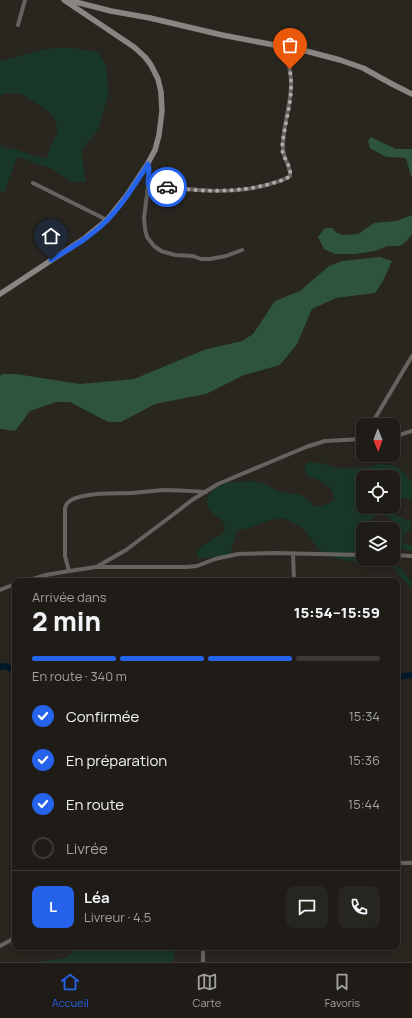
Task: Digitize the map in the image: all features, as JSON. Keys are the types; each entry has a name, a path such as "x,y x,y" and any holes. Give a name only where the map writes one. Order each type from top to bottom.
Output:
{"street":[{"path":"18,26 25,0"},
{"path":"0,294 80,242 107,220 127,195 148,164 157,143 162,116 162,100 160,86 155,72 145,57 134,47 64,0"},
{"path":"68,0 111,11 150,18 340,60 363,68 412,94"},
{"path":"148,184 196,190 245,190 286,179 290,176 290,168 282,150 292,80 284,47"},
{"path":"148,164 148,184 144,218 145,229 154,246 161,251 175,255 210,259 226,256 242,250"},
{"path":"33,183 107,220"},
{"path":"375,418 412,356"},
{"path":"400,435 412,431"},
{"path":"96,567 126,550 192,500 218,484 306,447 325,441 356,439"},
{"path":"69,571 66,556 65,508 66,505 73,500 91,495 109,493 131,493 161,490 206,492"},
{"path":"293,553 294,578"},
{"path":"36,578 96,567 196,566 215,559 238,554 293,553 356,555"},
{"path":"400,555 412,556"},
{"path":"0,590 12,585"},
{"path":"400,863 412,863"},
{"path":"0,946 12,939"},
{"path":"203,950 203,962"}],"green space":[{"path":"72,48 98,52 106,65 109,94 97,131 81,151 86,182 72,182 50,168 17,157 4,193 0,191 0,145 5,148 15,149 34,156 46,158 57,134 56,121 47,110 23,95 16,93 3,94 0,97 0,61 45,49"},
{"path":"371,137 396,149 412,149 412,176 406,158 386,157 370,148 368,141"},
{"path":"412,215 412,234 406,242 400,246 387,246 375,251 355,254 335,254 324,249 318,237 325,228 332,228 337,233 344,235 358,234 374,223 396,221"},
{"path":"380,257 392,261 383,281 375,293 336,298 312,309 297,344 280,365 244,375 206,394 155,404 121,422 108,422 70,402 56,402 30,411 15,431 0,429 0,376 3,374 16,374 80,384 134,379 204,350 242,341 253,334 275,301 300,291 329,266 342,261"},
{"path":"309,462 322,463 335,468 366,468 378,464 398,467 412,482 412,499 400,498 400,470 356,470 356,514 380,514 370,522 356,522 356,561 347,561 329,556 318,549 303,528 283,518 270,520 246,529 237,530 230,554 199,559 197,552 201,547 224,532 225,526 222,520 214,515 209,509 207,502 208,496 212,491 223,484 230,482 253,481 267,485 279,492 300,494 315,506 323,506 334,500 333,494 328,486 321,481 307,476 304,467"},
{"path":"380,514 396,514 397,516 411,521 411,528 402,537 403,543 409,545 412,544 412,550 407,551 400,547 400,531 402,528 400,522 394,522 386,515"},
{"path":"386,566 395,566 402,569 412,583 412,588 403,580 395,569"},
{"path":"72,950 173,950 174,962 39,962 65,958 71,954"}],"waterway":[{"path":"0,667 5,666 12,670"},
{"path":"400,677 412,675"}],"way so far":[{"path":"167,187 196,190 245,190 286,179 290,176 290,168 282,150 290,101 292,80 290,69"}],"route":[{"path":"51,260 75,245 102,225 115,211 148,164 148,184 167,187"}]}
